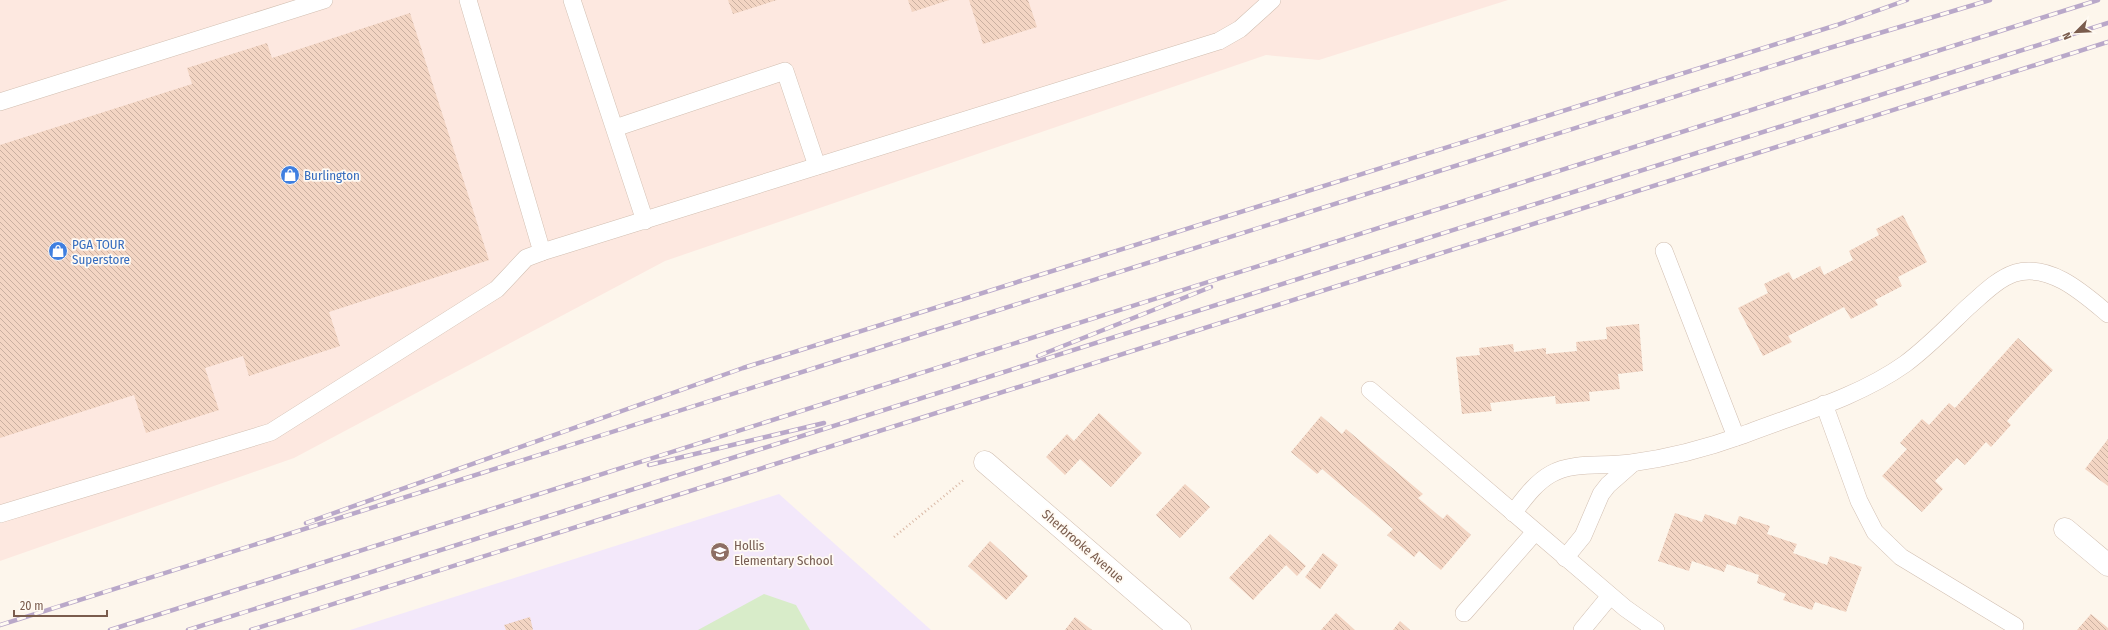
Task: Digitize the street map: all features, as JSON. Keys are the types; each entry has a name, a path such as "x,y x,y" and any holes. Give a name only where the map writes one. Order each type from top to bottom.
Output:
{"street":[{"name":"Sherbrooke Avenue","path":"985,462 1180,630"},
{"path":"2066,529 2108,565"}],"lane":[{"path":"0,102 324,0"},
{"path":"468,0 542,252"},
{"path":"572,0 645,221"},
{"path":"0,514 271,432 497,289 526,258 1219,41 1240,29 1272,0"},
{"path":"615,128 785,71 817,166"},
{"path":"1664,251 1736,437"},
{"path":"1513,513 1528,494 1552,473 1583,466 1633,463 1695,450 1736,437 1824,404 1884,377 1905,363 2000,280 2015,273 2032,272 2066,282 2108,314"},
{"path":"1370,390 1491,492 1513,513 1610,596 1656,630"},
{"path":"1824,404 1859,501 1875,532 1901,557 2015,626"},
{"path":"1565,558 1583,536 1601,494 1608,484 1633,463"},
{"path":"1464,613 1535,532"},
{"path":"1582,630 1610,596"}],"path":[{"path":"894,537 985,462"}],"shaded area":[{"path":"0,0 1508,0 1319,60 1266,55 665,261 294,458 0,561"},
{"name":"Hollis Elementary School","path":"779,494 931,630 350,630"}],"green space":[{"path":"764,594 796,605 810,630 698,630"}],"building":[{"path":"728,0 777,0 733,14"},
{"path":"908,0 949,0 912,12"},
{"path":"969,0 1028,0 1037,27 983,44"},
{"path":"410,13 489,260 329,312 340,346 249,376 243,356 205,368 219,410 146,433 134,395 0,438 0,145 192,84 187,68 267,43 272,58"},
{"path":"1903,215 1927,262 1898,277 1902,286 1875,300 1878,305 1851,319 1844,307 1788,336 1792,342 1763,356 1738,308 1768,293 1764,284 1789,272 1793,280 1820,266 1824,275 1853,260 1849,251 1879,235 1876,229"},
{"path":"1639,324 1643,371 1618,374 1620,389 1589,392 1590,401 1556,404 1555,396 1490,403 1492,411 1462,414 1456,357 1480,355 1479,348 1513,344 1514,352 1546,348 1546,354 1577,351 1576,342 1607,339 1606,327"},
{"path":"2018,338 2053,370 2007,421 2011,425 1991,447 1986,442 1965,465 1957,458 1935,481 1943,489 1922,512 1882,476 1907,449 1900,443 1922,419 1929,425 1949,403 1955,408"},
{"path":"1099,413 1142,453 1111,487 1080,459 1065,475 1046,457 1067,434 1074,441"},
{"path":"1321,416 1342,434 1346,429 1423,494 1418,498 1443,519 1447,514 1471,535 1441,570 1419,551 1414,557 1387,535 1393,529 1322,469 1317,474 1291,452"},
{"path":"2108,439 2108,486 2085,469"},
{"path":"1185,484 1210,507 1180,538 1156,515"},
{"path":"1675,513 1702,522 1705,514 1736,525 1739,516 1770,526 1767,534 1797,544 1793,553 1827,565 1830,556 1862,567 1846,612 1815,602 1812,610 1783,600 1786,594 1757,583 1759,575 1727,564 1724,572 1692,561 1689,571 1658,561"},
{"path":"1270,534 1306,566 1297,576 1286,565 1253,600 1229,578"},
{"path":"990,541 1028,576 1006,600 968,566"},
{"path":"1323,553 1338,565 1320,589 1305,577"},
{"path":"1336,613 1355,630 1321,630"},
{"path":"2091,614 2108,628 2108,630 2077,630"},
{"path":"530,617 533,630 506,630 504,625"},
{"path":"1075,617 1092,630 1065,630"},
{"path":"1400,621 1410,630 1393,630"}],"railway":[{"path":"306,523 743,368 1837,25 1907,0"},
{"path":"0,625 1826,49 1990,0"},
{"path":"110,630 2098,0"},
{"path":"188,630 2108,23"},
{"path":"251,630 2108,42"},
{"path":"1038,356 1211,287"},
{"path":"649,465 824,423"}],"place":[{"name":"Burlington","path":"290,175"},
{"name":"PGA TOUR Superstore","path":"58,251"},
{"name":"Hollis Elementary School","path":"720,552"}]}
